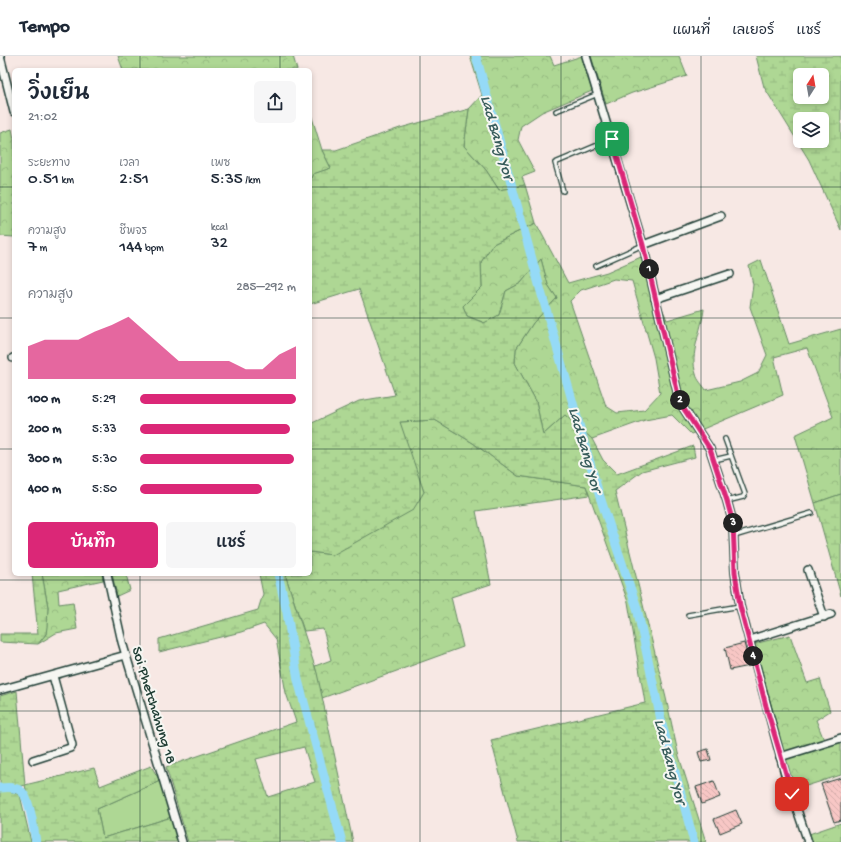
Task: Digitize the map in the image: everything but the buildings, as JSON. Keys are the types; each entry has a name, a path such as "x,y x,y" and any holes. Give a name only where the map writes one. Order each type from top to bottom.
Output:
{"street":[{"path":"0,56 2,72 12,105"},
{"path":"586,56 643,245 680,403 691,422 706,442 714,460 727,501 734,536 735,572 740,606 780,757 808,842"},
{"path":"643,245 721,216"},
{"path":"655,299 730,274"},
{"path":"808,570 824,617"},
{"name":"Soi Phetchahung 18","path":"107,576 126,655 182,842"},
{"path":"749,640 831,614"},
{"path":"0,690 126,655"},
{"path":"34,760 70,748 72,745 53,676"},
{"path":"780,757 841,738"}],"lane":[{"path":"556,111 598,94"},
{"path":"564,190 555,163 612,139"},
{"path":"596,266 643,245"},
{"path":"725,439 746,494 743,497 727,501"},
{"path":"714,460 731,456"},
{"path":"734,536 812,513"},
{"path":"688,614 740,606"}],"green space":[{"path":"118,56 293,56 296,68 122,68"},
{"path":"470,56 550,56 554,65 582,56 592,91 542,112 521,126 518,140 535,172 522,177 525,185 499,190 486,170 464,146 469,109 482,95"},
{"path":"591,56 679,56 687,76 632,93 606,104"},
{"path":"756,56 841,56 841,230 809,160 802,148 829,148 829,112 793,112 793,134 764,87"},
{"path":"469,109 464,146 486,170 499,190 525,185 536,223 493,244 481,262 482,287 463,306 467,316 484,323 499,315 506,291 521,283 541,259 548,285 557,298 533,323 516,349 515,363 536,401 543,435 565,415 592,439 603,460 617,474 693,446 695,457 642,471 615,491 678,753 706,842 518,842 491,740 645,703 628,602 586,486 518,476 473,443 435,420 400,422 424,492 413,510 333,555 312,552 312,423 359,401 395,395 359,289 312,303 312,176 313,174 331,168 322,150 336,150 400,128"},
{"path":"312,118 322,150 331,168 314,174 312,177"},
{"path":"12,129 12,237 0,236 0,133"},
{"path":"536,223 568,283 607,272 641,257 667,320 704,309 695,350 694,366 699,380 706,390 740,382 758,373 767,355 750,307 753,285 749,266 761,260 789,344 841,329 841,494 815,503 795,435 833,417 807,348 774,357 783,395 691,434 672,415 645,420 592,439 565,415 543,435 536,401 515,363 516,349 533,323 557,298 548,285 541,259 521,283 506,291 499,315 485,323 467,316 463,306 482,287 481,262 493,244","holes":["614,279 632,281 654,358 660,393 644,410 617,413 606,406 570,301 581,290"]},
{"path":"435,420 473,443 518,476 586,486 589,495 476,511 491,584 451,597 463,647 322,698 315,666 331,660 323,629 304,631 286,577 312,576 312,552 333,555 424,492 399,422"},
{"path":"841,494 841,596 815,503"},
{"path":"32,576 42,576 48,607 46,634 38,644 0,642 0,634 38,634"},
{"path":"42,576 102,576 103,580 58,590 59,604 73,602 77,629 56,633 38,644 46,634 48,607"},
{"path":"112,576 126,576 130,590 117,596"},
{"path":"259,576 286,576 317,673 353,842 188,842 166,767 296,722 286,693 276,639 264,624 241,632 159,652 159,639 258,610 263,594","holes":["304,747 315,782 268,797 256,759"]},
{"path":"790,635 807,683 820,679 830,711 816,720 826,745 841,741 841,775 803,787 793,783 754,644"},
{"path":"17,691 25,785 6,790 20,795 31,842 0,842 0,696"},
{"path":"151,766 160,781 97,809 103,838 172,817 178,842 38,842 25,785 94,768 100,786"},
{"path":"160,781 172,817 103,838 97,809"},
{"path":"841,823 841,842 810,842 809,834"}],"waterway":[{"name":"Lad Bang Yor","path":"476,56 599,494 637,608 661,720 694,842"},
{"path":"278,576 287,613 298,680 342,842"},
{"path":"0,788 8,787 17,789 24,794 31,815 36,842"}],"route":[{"path":"612,139 643,245 664,341 680,403 710,449 727,501 733,523 735,572 740,606 753,660 792,794"}]}
